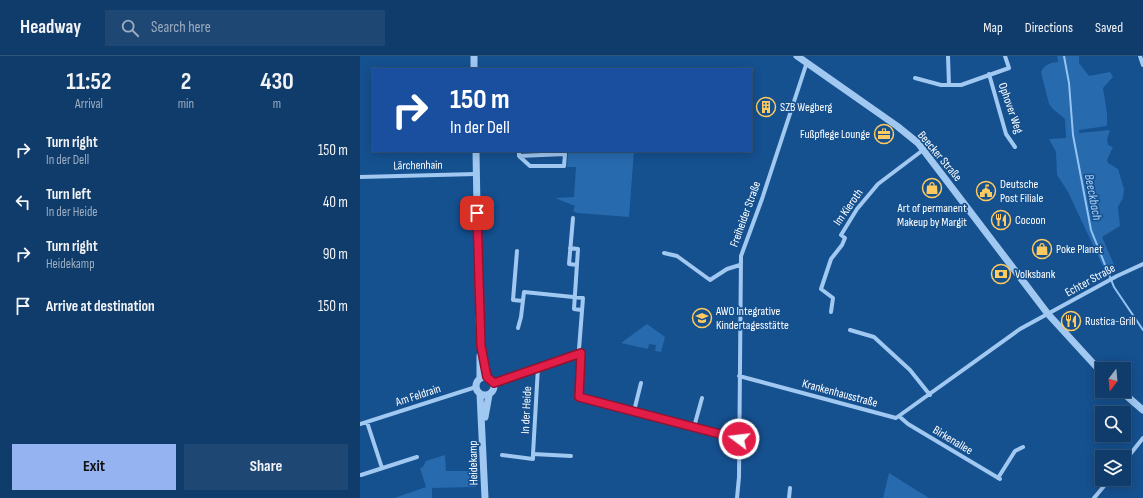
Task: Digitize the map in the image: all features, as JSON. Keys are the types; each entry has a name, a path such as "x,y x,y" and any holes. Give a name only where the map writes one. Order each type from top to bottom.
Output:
{"street":[{"path":"474,56 474,68"},
{"name":"Beecker Straße","path":"796,56 807,62 898,126 923,150 1048,314 1095,365"},
{"path":"948,56 949,85"},
{"name":"Ophover Weg","path":"915,78 942,85 960,85 1009,68 1005,56"},
{"path":"1140,56 1143,65"},
{"name":"Freiheider Straße","path":"737,498 739,477 740,265 744,245 762,199 807,62"},
{"name":"Ophover Weg","path":"989,74 1006,134 1015,147"},
{"name":"Im Kieroth","path":"831,312 833,298 821,288 831,258 842,245 845,238 840,235 857,209 878,184 923,150"},
{"path":"476,152 483,378 476,387"},
{"path":"519,153 565,154 564,166 530,166 519,153"},
{"name":"Lärchenhain","path":"360,177 476,174"},
{"path":"573,218 569,264 577,265"},
{"path":"570,248 578,249 574,309 582,310"},
{"path":"518,251 513,300 523,301"},
{"path":"664,253 678,256 710,280 727,269 740,265"},
{"name":"Echter Straße","path":"1048,314 1107,281 1143,264"},
{"path":"514,291 583,298 579,349 581,353 579,397 739,439"},
{"path":"518,328 524,292"},
{"path":"900,417 1020,329 1048,314"},
{"path":"850,330 874,337 910,370 930,395"},
{"name":"In der Heide","path":"494,383 581,353"},
{"name":"In der Heide","path":"533,454 538,367"},
{"name":"Krankenhausstraße","path":"739,376 896,418 900,417"},
{"path":"483,378 494,383"},
{"name":"Heidekamp","path":"483,427 489,395 494,389 494,383"},
{"path":"634,411 641,383"},
{"name":"Heidekamp","path":"476,387 480,394 483,427 484,498"},
{"name":"Am Feldrain","path":"360,424 476,387"},
{"path":"480,394 489,395"},
{"path":"694,427 702,398"},
{"path":"1129,398 1143,410"},
{"name":"Birkenallee","path":"900,417 908,424 999,478 1015,451 1023,447"},
{"path":"367,422 382,468"},
{"path":"1131,453 1143,438"},
{"path":"502,455 533,459 533,454 571,456"},
{"path":"362,475 417,456"},
{"path":"1094,498 1104,486"},
{"path":"789,498 790,488"}],"shaded area":[{"path":"1057,56 1079,56 1079,63 1089,76 1110,72 1113,77 1103,88 1107,113 1107,126 1079,130 1079,133 1110,130 1107,140 1108,145 1113,147 1107,160 1108,163 1118,169 1124,189 1123,198 1118,207 1120,226 1102,237 1116,269 1107,275 1068,192 1057,175 1056,152 1049,139 1066,138 1065,119 1049,104 1041,72 1048,64 1058,62"},
{"path":"568,152 634,152 629,217 577,213 573,211 575,206 555,198 574,197 576,167 567,167"},
{"path":"647,324 665,337 661,352 655,351 656,345 649,344 648,349 621,343"},
{"path":"445,455 446,471 476,471 476,487 432,488 432,498 394,498 426,487 420,468 423,467 426,461"},
{"path":"889,473 929,498 883,498"}],"waterway":[{"name":"Beeckbach","path":"1064,56 1069,83 1073,135 1091,230 1114,287 1143,330"}],"place":[{"name":"SZB Wegberg","path":"766,107"},
{"name":"Fußpflege Lounge","path":"884,134"},
{"name":"Art of permanent Makeup by Margit","path":"932,188"},
{"name":"Deutsche Post Filiale","path":"986,191"},
{"name":"Cocoon","path":"1001,220"},
{"name":"Poke Planet","path":"1042,249"},
{"name":"Volksbank","path":"1001,274"},
{"name":"AWO Integrative Kindertagesstätte","path":"702,318"},
{"name":"Rustica-Grill","path":"1071,321"}],"route":[{"path":"477,213 481,346 487,377 494,383 581,353 579,397 739,439"}]}
